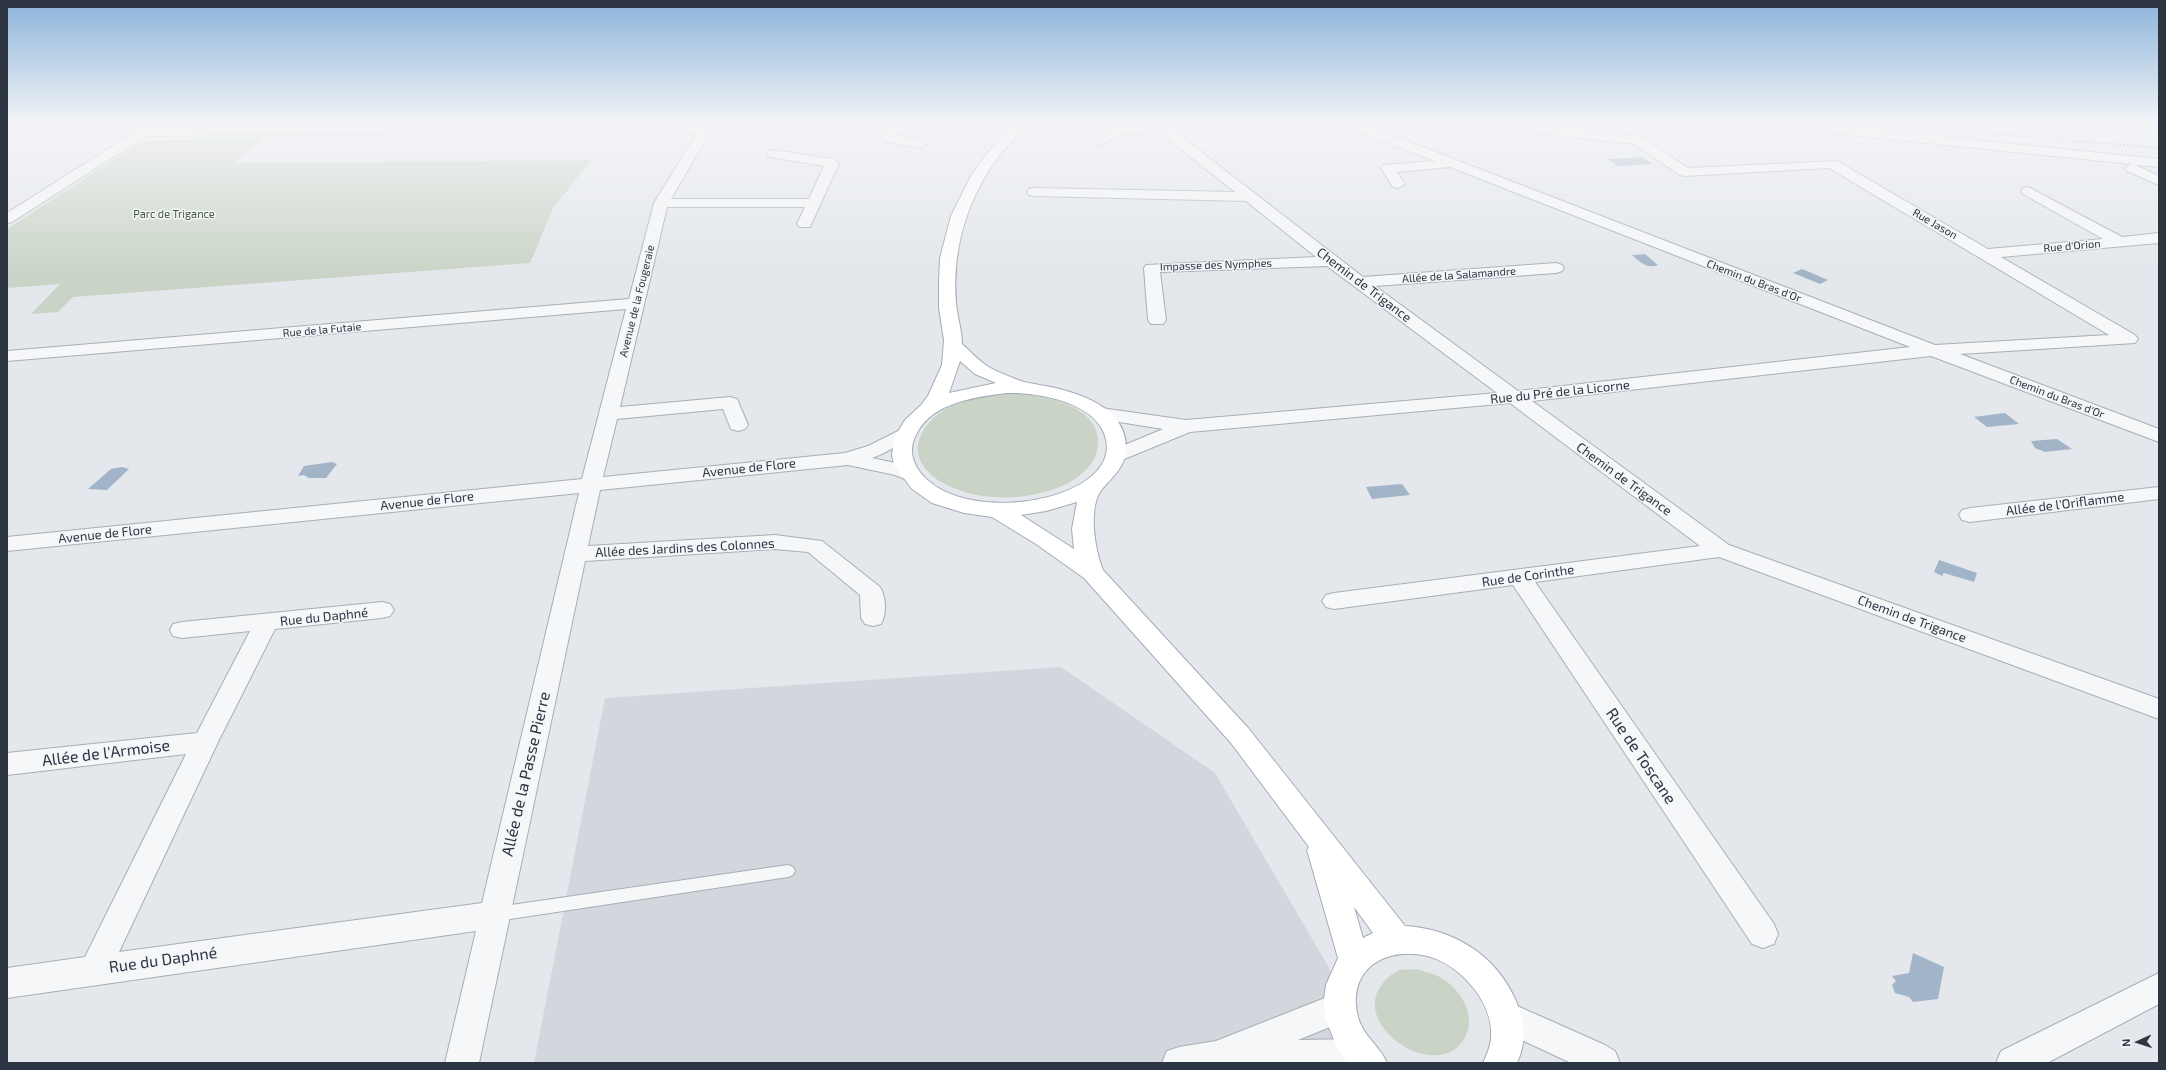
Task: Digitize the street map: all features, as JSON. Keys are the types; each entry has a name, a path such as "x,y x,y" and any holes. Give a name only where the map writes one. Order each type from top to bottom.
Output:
{"main road":[{"path":"927,411 936,399 949,374 954,346 947,306 947,278 950,250 964,199 978,174"},
{"path":"954,346 981,370 1022,387"},
{"path":"1022,387 1053,391 1080,400 1101,414 1111,427 1116,441 1115,456 1107,471 1093,485 1066,499 1033,508 997,510 969,507 944,500 923,489 910,475 902,461 902,447 906,433 914,421 927,411 947,400 970,392 996,388 1022,387"},
{"path":"1092,573 1083,547 1084,507 1093,485"},
{"path":"997,510 1044,539 1092,573 1240,736 1397,940"},
{"path":"1319,837 1354,960"},
{"path":"1365,1059 1346,1032 1340,1007 1340,989 1354,960 1373,946 1397,940 1424,941 1451,951 1476,967 1494,990 1506,1016 1508,1042 1500,1063"}],"street":[{"path":"7,219 78,174"},
{"name":"Avenue de la Fougeraie","path":"591,485 661,203 679,174"},
{"path":"805,224 827,174"},
{"name":"Chemin de Trigance","path":"1219,174 1331,261 1721,550 2159,708"},
{"path":"1392,174 1398,184"},
{"name":"Chemin du Bras d'Or","path":"1478,174 2159,436"},
{"name":"Rue Jason","path":"1849,174 2129,338 1933,350"},
{"path":"2144,174 2159,181"},
{"path":"2028,191 2120,242"},
{"path":"1034,192 1247,197"},
{"path":"661,203 813,203"},
{"name":"Rue d'Orion","path":"1985,254 2159,238"},
{"name":"Impasse des Nymphes","path":"1156,320 1152,268 1331,261"},
{"name":"Allée de la Salamandre","path":"1361,282 1556,268"},
{"name":"Rue de la Futaie","path":"7,356 636,303"},
{"name":"Rue du Pré de la Licorne","path":"1186,426 1514,397 1933,350"},
{"path":"609,414 730,403 738,425"},
{"path":"1101,414 1186,426"},
{"path":"1115,456 1186,426"},
{"name":"Avenue de Flore","path":"7,544 847,459 875,450 906,433"},
{"name":"Avenue de Flore","path":"847,459 902,470 910,475"},
{"name":"Allée de la Passe Pierre","path":"462,1063 591,485"},
{"name":"Allée de l'Oriflamme","path":"1970,515 2159,493"},
{"name":"Allée des Jardins des Colonnes","path":"576,554 775,542 814,546 872,592 873,618"},
{"name":"Rue de Corinthe","path":"1334,601 1520,578 1721,550"},
{"name":"Rue de Toscane","path":"1520,578 1763,934"},
{"name":"Rue du Daphné","path":"182,630 266,623 382,610"},
{"name":"Rue du Daphné","path":"95,970 205,742 266,623"},
{"name":"Allée de l'Armoise","path":"7,764 205,742"},
{"name":"Rue du Daphné","path":"95,970 495,915"},
{"path":"7,983 95,970"},
{"path":"2013,1063 2159,988"},
{"path":"1215,1057 1340,1007"},
{"path":"1506,1016 1593,1056 1603,1063"},
{"path":"1179,1063 1215,1057 1365,1059"}],"lane":[{"path":"495,915 788,871"}],"shaded area":[{"path":"1061,667 1215,773 1328,966 1369,1063 534,1063 605,698"}],"green space":[{"name":"Parc de Trigance","path":"91,174 581,174 553,208 530,263 73,297 58,312 31,314 60,284 7,288 7,229"},
{"path":"1016,393 1067,404 1079,410 1089,418 1095,428 1098,446 1093,461 1082,473 1068,483 1052,490 1016,497 980,496 965,492 941,482 930,474 922,464 919,457 918,442 928,424 938,414 949,407 975,398"},
{"path":"1415,969 1435,975 1446,981 1461,996 1465,1005 1469,1024 1467,1034 1462,1042 1449,1053 1431,1055 1419,1053 1406,1048 1385,1030 1378,1019 1375,1007 1376,995 1383,983 1391,975 1398,971"}],"water":[{"path":"1645,254 1658,265 1647,266 1632,255"},
{"path":"1802,269 1828,280 1820,284 1793,273"},
{"path":"2005,413 2019,424 1987,427 1974,417"},
{"path":"2057,439 2072,449 2045,452 2035,448 2031,441"},
{"path":"332,462 337,464 326,478 309,478 304,475 298,476 304,466"},
{"path":"122,467 129,469 107,490 88,489 111,469"},
{"path":"1402,484 1410,495 1372,499 1366,487"},
{"path":"1939,560 1977,573 1974,582 1944,573 1942,576 1934,572"},
{"path":"1913,953 1944,967 1938,999 1913,1002 1909,997 1895,993 1892,985 1896,981 1892,976 1909,973"}]}
